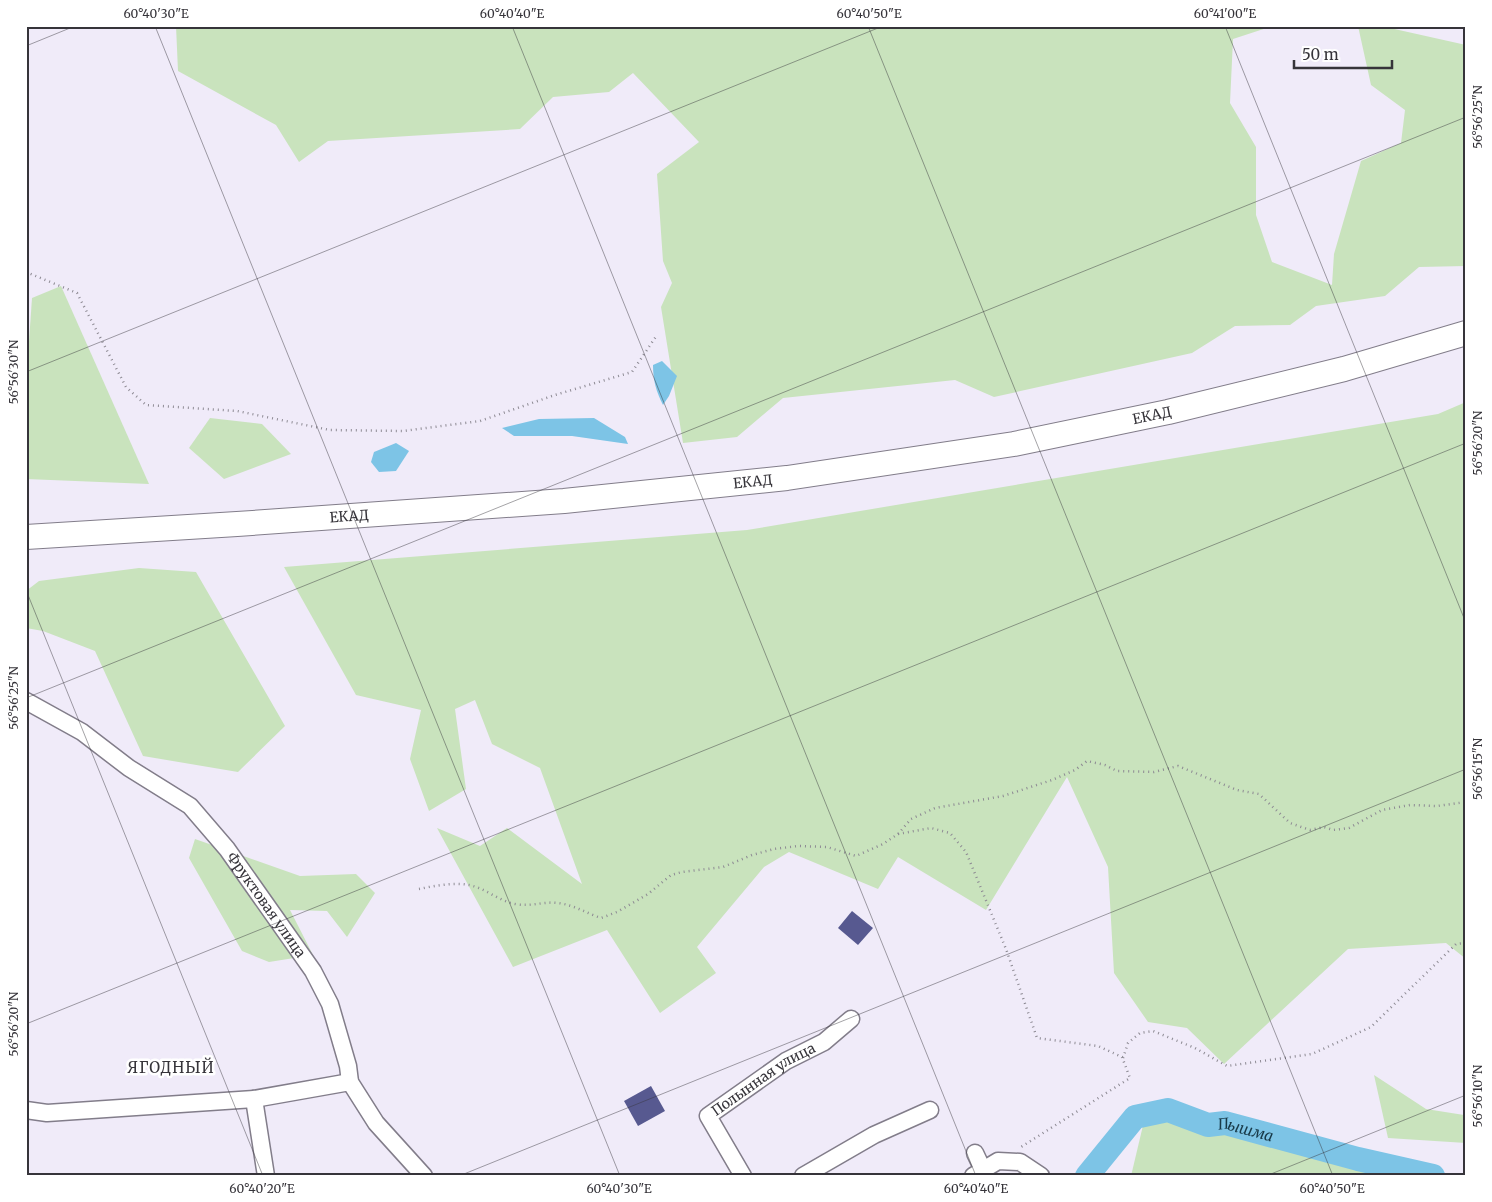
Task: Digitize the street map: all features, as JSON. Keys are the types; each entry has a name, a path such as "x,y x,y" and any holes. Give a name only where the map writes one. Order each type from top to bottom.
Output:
{"highway":[{"name":"ЕКАД","path":"26,537 564,501 787,478 1014,444 1168,412 1344,369 1466,333"}],"street":[{"name":"Фруктовая улица","path":"26,701 82,732 129,768 190,806 202,820 226,849 313,971 330,1004 348,1066 350,1082 376,1123 424,1176"},
{"name":"Полынная улица","path":"743,1176 708,1116 786,1061 824,1042 851,1019"},
{"path":"26,1110 47,1113 254,1099 350,1082"},
{"path":"254,1099 266,1176"},
{"path":"803,1176 874,1135 930,1110"},
{"path":"974,1153 978,1173 998,1161 1020,1162 1040,1176"}],"path":[{"path":"26,272 77,293 126,387 146,405 237,411 330,430 403,431 480,421 555,395 632,372 657,335"},
{"path":"419,890 438,885 468,885 513,904 530,906 556,903 580,908 589,914 601,918 648,894 671,875 723,867 752,855 774,849 798,846 827,847 856,856 883,844 898,834 911,819 935,808 1003,796 1052,780 1075,770 1087,761 1105,765 1116,771 1154,772 1178,766 1237,790 1259,794 1290,823 1310,830 1324,827 1333,830 1349,828 1382,810 1410,805 1437,806 1466,802"},
{"path":"898,834 931,828 950,833 966,852 1006,949 1037,1038 1098,1046 1122,1057 1130,1078 998,1161"},
{"path":"1123,1060 1123,1054 1128,1043 1140,1033 1153,1031 1195,1048 1227,1066 1312,1054 1371,1027 1456,944 1466,943"}],"green space":[{"path":"176,26 1273,26 1233,39 1230,103 1256,147 1256,215 1272,262 1332,285 1334,254 1361,161 1401,143 1405,110 1371,85 1358,26 1381,26 1466,45 1466,266 1419,267 1385,296 1316,306 1290,325 1235,326 1192,353 994,397 955,380 783,398 737,437 683,443 661,307 672,283 663,261 657,174 699,142 633,73 609,92 553,97 520,129 328,141 299,162 276,125 178,71"},
{"path":"61,286 149,484 26,479 26,385 32,298"},
{"path":"1466,402 1466,959 1446,943 1348,949 1224,1064 1187,1028 1148,1022 1114,973 1108,867 1067,777 986,910 898,857 878,889 789,852 764,867 697,947 716,973 660,1013 607,930 513,967 437,828 480,846 507,828 582,884 540,768 492,744 475,700 455,709 466,789 429,811 410,759 421,710 356,695 284,567 747,530 1438,414"},
{"path":"210,418 262,424 291,454 224,479 189,448"},
{"path":"139,568 196,572 285,726 238,772 143,756 95,651 43,631 26,628 26,591 39,581"},
{"path":"195,839 300,876 356,874 375,893 347,937 327,911 290,910 313,955 269,962 242,951 189,858"},
{"path":"1374,1075 1426,1109 1464,1115 1466,1113 1466,1143 1388,1138"},
{"path":"1145,1117 1272,1138 1426,1176 1131,1176"}],"water":[{"path":"662,361 677,376 663,405 655,385 653,365"},
{"path":"594,418 625,437 628,444 572,436 514,436 502,428 539,419"},
{"path":"396,443 409,451 396,471 379,472 371,462 374,452"}],"building":[{"path":"852,911 873,928 858,945 838,928"},
{"path":"651,1086 665,1111 638,1126 624,1101"}],"waterway":[{"name":"Пышма","path":"1087,1176 1135,1117 1168,1110 1208,1125 1225,1123 1358,1159 1433,1176"}],"district":[{"name":"ЯГОДНЫЙ","path":"171,1067"}]}
